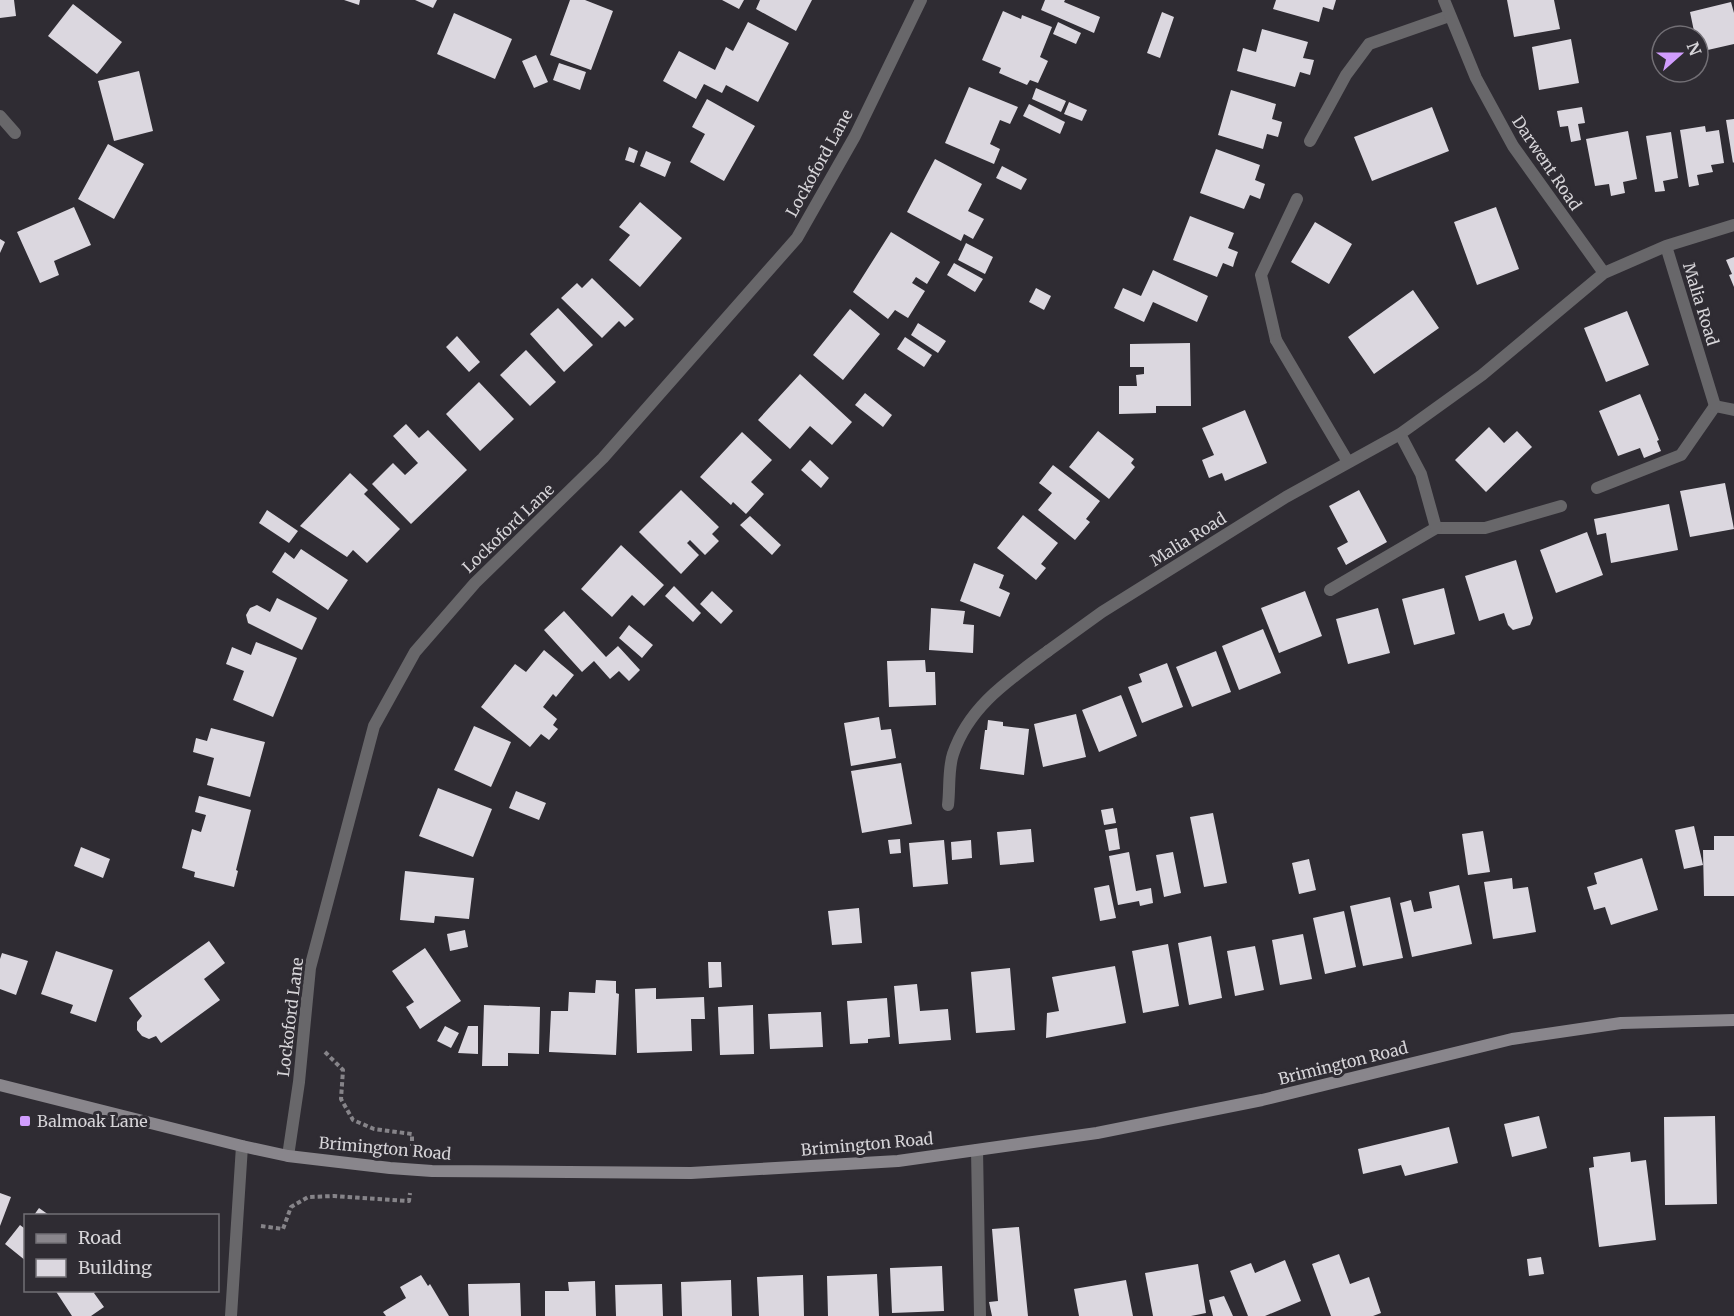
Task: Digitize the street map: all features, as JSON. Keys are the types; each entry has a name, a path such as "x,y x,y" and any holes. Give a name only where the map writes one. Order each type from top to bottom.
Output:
{"main road":[{"name":"Brimington Road","path":"0,1085 288,1156 432,1171 691,1173 898,1161 1097,1133 1262,1100 1512,1039 1621,1023 1734,1020"}],"street":[{"name":"Lockoford Lane","path":"288,1156 299,1082 310,968 374,726 415,652 467,591 603,458 797,238 855,136 921,0"},
{"name":"Darwent Road","path":"1444,0 1476,78 1513,147 1604,273"},
{"path":"1310,141 1346,75 1369,44 1449,16"},
{"path":"0,116 15,133"},
{"path":"1296,199 1261,275 1276,340 1348,462"},
{"name":"Malia Road","path":"948,805 952,756 971,717 1002,686 1048,651 1102,612 1286,497 1400,434 1482,375 1604,273 1666,246 1734,225"},
{"name":"Malia Road","path":"1666,246 1715,406"},
{"path":"1597,488 1681,455 1715,406 1734,410"},
{"path":"1400,434 1421,474 1436,528"},
{"path":"1330,590 1436,528 1485,528 1561,506"},
{"path":"231,1316 242,1146"},
{"path":"977,1150 980,1316"}],"path":[{"path":"343,1070 341,1099 353,1120 374,1129 412,1134"},
{"path":"236,1223 283,1229 291,1207 308,1197 334,1196 409,1202"}],"building":[{"path":"0,0 14,0 16,16 0,18"},
{"path":"344,0 360,0 359,5"},
{"path":"415,0 437,0 433,8"},
{"path":"570,0 585,0 613,11 591,70 550,55"},
{"path":"722,0 744,0 739,9"},
{"path":"760,0 812,0 796,31 756,9"},
{"path":"1045,0 1065,0 1064,2 1100,17 1094,33 1041,10"},
{"path":"1276,0 1336,0 1333,10 1323,7 1319,22 1273,9"},
{"path":"1507,0 1554,0 1560,29 1514,37"},
{"path":"1731,2 1734,13 1734,44 1710,49 1710,24 1692,24 1690,12"},
{"path":"73,4 122,42 97,74 48,36"},
{"path":"1003,11 1021,19 1022,15 1052,27 1040,57 1048,61 1038,83 1030,80 1027,85 999,73 1001,68 982,60"},
{"path":"1162,12 1174,17 1160,58 1147,53"},
{"path":"454,13 512,39 495,79 437,54"},
{"path":"748,22 789,43 758,102 726,85 722,93 704,84 696,99 663,81 679,51 715,70 726,47 733,51"},
{"path":"1058,22 1081,33 1076,44 1053,34"},
{"path":"1262,29 1308,42 1303,58 1314,60 1310,75 1300,72 1295,87 1237,71 1243,48 1256,52"},
{"path":"1571,39 1579,83 1539,90 1532,47"},
{"path":"536,55 548,82 534,88 522,61"},
{"path":"559,63 586,72 580,90 553,80"},
{"path":"139,71 153,131 114,141 98,81"},
{"path":"969,87 1018,107 1010,124 1000,120 990,144 1000,149 994,164 945,143"},
{"path":"1036,88 1066,101 1061,112 1032,99"},
{"path":"1231,90 1276,104 1272,119 1282,122 1278,137 1267,134 1263,149 1218,135"},
{"path":"707,99 755,126 724,181 690,162 705,134 692,127"},
{"path":"1069,102 1087,110 1082,121 1064,114"},
{"path":"1029,104 1065,122 1060,134 1023,116"},
{"path":"1432,107 1449,151 1372,181 1354,137"},
{"path":"1582,107 1585,123 1578,124 1581,140 1571,142 1568,126 1560,127 1557,111"},
{"path":"1734,119 1734,162 1733,163 1726,120"},
{"path":"1705,126 1706,132 1719,130 1724,163 1711,165 1713,172 1697,175 1699,185 1689,187 1680,130"},
{"path":"1628,131 1637,179 1623,182 1625,193 1611,196 1609,184 1595,186 1586,139"},
{"path":"1671,132 1678,178 1663,181 1665,191 1655,192 1646,136"},
{"path":"108,144 144,164 114,219 78,199"},
{"path":"629,147 638,151 634,163 625,160"},
{"path":"1216,149 1260,165 1255,180 1265,184 1260,199 1250,195 1244,209 1200,193"},
{"path":"646,151 671,162 665,177 640,166"},
{"path":"935,159 982,184 968,211 984,219 973,239 964,234 961,241 907,212"},
{"path":"1002,166 1027,179 1021,190 996,178"},
{"path":"640,202 682,238 640,287 609,260 630,235 619,227"},
{"path":"74,207 91,245 54,261 59,275 40,283 17,232"},
{"path":"1496,207 1519,269 1477,285 1454,222"},
{"path":"1190,216 1234,233 1228,248 1238,252 1233,267 1223,263 1217,277 1173,260"},
{"path":"1315,222 1352,244 1329,284 1291,262"},
{"path":"891,232 940,262 927,284 916,277 912,283 925,291 908,318 895,310 888,319 853,292"},
{"path":"0,239 5,242 0,253"},
{"path":"966,243 993,257 985,274 958,260"},
{"path":"1734,257 1734,287 1726,260"},
{"path":"954,263 983,279 975,292 947,275"},
{"path":"1153,270 1208,296 1197,322 1153,302 1144,322 1114,308 1123,288 1141,296"},
{"path":"592,278 634,319 625,327 619,321 602,338 561,298 577,283 582,288"},
{"path":"1036,288 1051,296 1044,310 1029,302"},
{"path":"1413,290 1439,328 1374,374 1348,337"},
{"path":"558,308 593,345 564,372 530,334"},
{"path":"850,309 880,334 843,380 813,355"},
{"path":"1627,311 1649,365 1606,382 1584,328"},
{"path":"918,323 946,341 938,353 911,335"},
{"path":"457,336 480,362 469,372 446,347"},
{"path":"905,337 932,355 924,367 897,349"},
{"path":"1190,343 1191,406 1156,406 1156,413 1119,414 1119,386 1137,386 1136,375 1144,374 1144,367 1130,367 1130,344"},
{"path":"526,350 556,382 530,406 500,375"},
{"path":"800,374 852,422 832,445 810,426 790,449 758,420"},
{"path":"479,382 514,419 480,451 446,414"},
{"path":"865,393 892,415 883,427 855,405"},
{"path":"1640,394 1659,440 1657,441 1661,451 1644,458 1640,448 1618,456 1599,411"},
{"path":"1245,410 1267,463 1225,481 1222,473 1209,478 1202,460 1214,455 1202,428"},
{"path":"406,424 419,438 428,430 467,470 411,524 372,484 393,463 405,475 418,463 393,436"},
{"path":"1489,427 1504,443 1517,431 1532,447 1486,492 1455,460"},
{"path":"1098,431 1134,459 1131,463 1135,467 1109,499 1069,467"},
{"path":"742,432 772,460 751,482 764,494 746,514 733,502 731,505 700,477"},
{"path":"810,460 829,478 821,488 801,470"},
{"path":"1053,465 1100,501 1086,519 1090,522 1075,540 1038,510 1052,493 1039,483"},
{"path":"350,473 368,490 364,494 400,529 367,563 353,550 347,557 300,526"},
{"path":"1725,483 1734,529 1690,537 1680,491"},
{"path":"681,490 719,527 712,534 719,541 705,555 690,540 687,543 699,555 681,574 639,532"},
{"path":"1359,490 1387,542 1346,565 1337,548 1348,542 1329,506"},
{"path":"1669,504 1678,550 1611,563 1606,533 1597,535 1594,519"},
{"path":"267,510 298,531 289,543 259,523"},
{"path":"1023,515 1058,543 1041,564 1046,568 1036,580 997,548"},
{"path":"750,516 781,545 772,555 740,525"},
{"path":"1587,532 1603,575 1556,593 1540,550"},
{"path":"621,545 664,585 644,606 632,595 612,617 581,589"},
{"path":"301,549 348,580 328,610 272,572 285,552 294,559"},
{"path":"1516,560 1533,618 1530,625 1513,630 1508,625 1504,613 1479,621 1465,576"},
{"path":"974,563 1004,575 999,588 1010,593 1000,617 960,601"},
{"path":"674,586 701,613 693,622 665,596"},
{"path":"1444,588 1455,634 1414,645 1402,599"},
{"path":"712,591 733,611 721,624 700,604"},
{"path":"1305,591 1322,636 1279,653 1261,608"},
{"path":"277,598 317,618 302,650 248,623 246,615 250,608 257,605 270,612"},
{"path":"931,608 965,611 963,624 974,625 973,653 929,650"},
{"path":"1378,608 1390,653 1348,664 1336,619"},
{"path":"564,611 606,657 618,646 640,670 629,681 619,671 610,679 594,661 582,672 544,630"},
{"path":"629,625 653,645 642,658 619,638"},
{"path":"1263,629 1281,673 1239,690 1222,646"},
{"path":"256,642 297,658 273,717 233,700 244,671 226,664 232,647 251,655"},
{"path":"544,650 574,675 556,697 553,694 543,707 557,719 553,725 558,729 549,740 541,734 530,747 481,707 515,664 526,672"},
{"path":"1216,651 1231,692 1192,707 1176,667"},
{"path":"925,660 926,672 935,672 936,705 889,707 887,661"},
{"path":"1167,663 1183,707 1142,723 1128,687 1142,682 1139,674"},
{"path":"1121,695 1137,736 1099,752 1082,710"},
{"path":"1076,714 1086,757 1043,767 1034,724"},
{"path":"879,717 881,730 891,729 896,758 851,766 844,723"},
{"path":"988,720 1003,722 1003,726 1029,729 1024,775 980,769"},
{"path":"474,726 511,742 491,787 454,770"},
{"path":"211,728 265,742 250,797 207,785 214,758 193,752 196,738 207,741"},
{"path":"901,763 912,824 862,833 851,771"},
{"path":"438,788 492,809 473,857 419,836"},
{"path":"516,791 546,803 539,820 509,808"},
{"path":"199,796 251,810 234,887 194,877 195,872 182,868 192,829 201,832 206,815 195,812"},
{"path":"1113,808 1116,823 1104,825 1101,810"},
{"path":"1213,813 1227,883 1204,887 1190,817"},
{"path":"1694,826 1703,865 1684,869 1675,830"},
{"path":"1117,828 1120,849 1109,851 1105,830"},
{"path":"1031,829 1034,862 1000,865 997,832"},
{"path":"1483,831 1490,872 1468,875 1462,834"},
{"path":"1714,836 1734,836 1734,896 1704,896 1703,850 1714,850"},
{"path":"900,839 901,853 890,854 888,840"},
{"path":"944,840 948,884 913,887 909,843"},
{"path":"971,840 972,858 952,860 951,842"},
{"path":"81,847 110,859 103,878 74,866"},
{"path":"1129,852 1136,891 1151,888 1153,903 1140,906 1139,901 1118,905 1109,856"},
{"path":"1173,852 1181,893 1164,897 1156,855"},
{"path":"1642,858 1658,910 1611,925 1605,907 1594,910 1587,887 1597,884 1594,873"},
{"path":"1309,859 1316,890 1299,894 1292,863"},
{"path":"405,871 474,878 469,919 435,916 434,923 400,920"},
{"path":"1512,878 1513,889 1528,887 1536,932 1493,939 1484,882"},
{"path":"1109,885 1116,918 1100,921 1094,888"},
{"path":"1459,885 1472,944 1412,957 1400,903 1411,900 1414,912 1432,908 1429,892"},
{"path":"1390,897 1403,958 1363,966 1350,906"},
{"path":"859,908 862,943 832,945 828,911"},
{"path":"1344,911 1356,967 1325,974 1313,918"},
{"path":"465,930 468,947 450,951 447,934"},
{"path":"1303,934 1312,979 1280,985 1272,940"},
{"path":"1211,936 1222,998 1189,1005 1178,943"},
{"path":"209,941 225,963 204,979 220,1000 161,1043 156,1036 149,1039 142,1036 137,1030 137,1022 142,1016 129,998"},
{"path":"1168,944 1179,1006 1143,1013 1132,951"},
{"path":"1255,946 1264,990 1235,996 1227,951"},
{"path":"425,948 461,1001 420,1029 406,1007 414,1002 392,971"},
{"path":"56,951 113,970 96,1022 70,1013 73,1005 41,994"},
{"path":"2,953 28,961 16,995 0,989"},
{"path":"708,962 721,962 722,987 709,988"},
{"path":"1115,966 1126,1023 1046,1038 1047,1013 1059,1011 1052,977"},
{"path":"1010,968 1015,1030 976,1033 971,972"},
{"path":"596,980 616,981 616,993 619,994 616,1055 549,1052 551,1011 568,1011 569,992 595,993"},
{"path":"917,984 920,1011 948,1009 951,1040 899,1044 894,986"},
{"path":"656,988 656,999 704,997 705,1019 691,1019 692,1051 637,1053 635,989"},
{"path":"887,998 890,1037 868,1039 868,1043 850,1044 847,1001"},
{"path":"484,1005 540,1007 539,1054 508,1053 508,1066 482,1066"},
{"path":"753,1005 754,1054 720,1055 718,1007"},
{"path":"821,1012 823,1047 770,1049 768,1014"},
{"path":"445,1026 459,1033 451,1048 437,1041"},
{"path":"468,1026 478,1026 478,1054 458,1053"},
{"path":"1539,1116 1547,1148 1512,1157 1504,1124"},
{"path":"1715,1116 1717,1204 1665,1205 1664,1117"},
{"path":"1449,1127 1458,1163 1405,1176 1401,1165 1363,1174 1358,1149"},
{"path":"1630,1152 1631,1162 1646,1160 1656,1240 1599,1247 1589,1168 1594,1167 1593,1157"},
{"path":"0,1193 11,1197 0,1226"},
{"path":"39,1208 48,1214 35,1214"},
{"path":"20,1225 24,1228 24,1259 5,1244"},
{"path":"1019,1227 1028,1316 992,1316 989,1302 998,1301 992,1229"},
{"path":"1339,1254 1350,1284 1369,1277 1381,1313 1373,1316 1331,1316 1312,1264"},
{"path":"1541,1257 1544,1274 1529,1276 1527,1259"},
{"path":"1285,1260 1301,1301 1265,1316 1248,1316 1230,1271 1251,1263 1255,1273"},
{"path":"1198,1264 1206,1313 1191,1316 1153,1316 1145,1273"},
{"path":"942,1266 944,1311 892,1313 890,1268"},
{"path":"877,1274 879,1316 828,1316 827,1276"},
{"path":"421,1275 428,1286 430,1284 449,1316 386,1316 383,1312 406,1298 400,1287"},
{"path":"803,1275 804,1316 759,1316 757,1277"},
{"path":"731,1280 732,1316 682,1316 681,1282"},
{"path":"1126,1280 1133,1316 1079,1316 1074,1289"},
{"path":"595,1281 596,1316 545,1316 545,1291 569,1291 568,1282"},
{"path":"520,1283 521,1316 469,1316 468,1284"},
{"path":"662,1284 663,1316 616,1316 615,1285"},
{"path":"56,1292 95,1292 104,1307 91,1316 72,1316"},
{"path":"1224,1296 1233,1316 1213,1316 1209,1300"}],"place":[{"name":"Balmoak Lane","path":"25,1121"}]}
